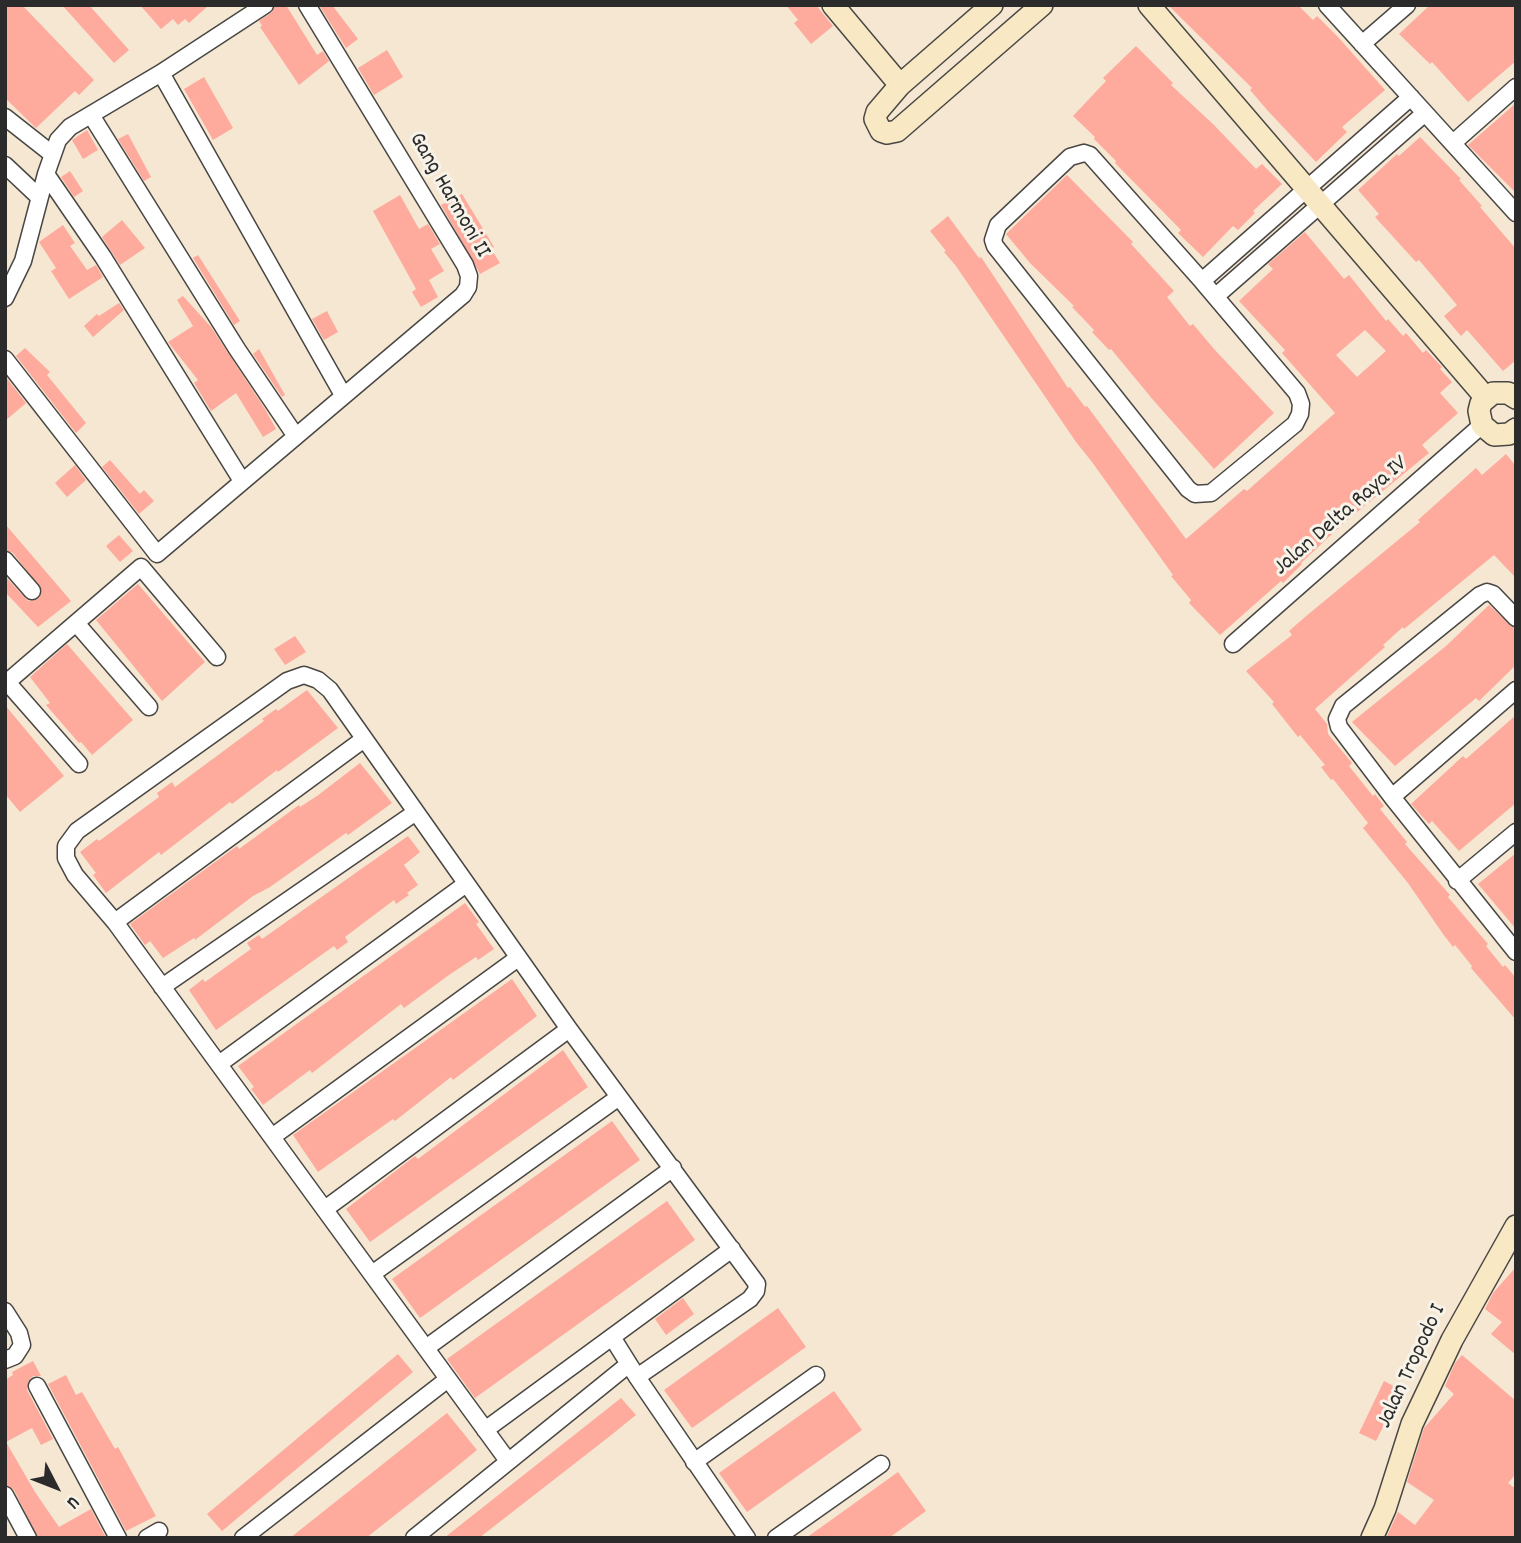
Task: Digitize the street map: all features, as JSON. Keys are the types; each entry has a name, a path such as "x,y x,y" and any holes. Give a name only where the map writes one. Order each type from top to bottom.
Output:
{"street":[{"path":"5,298 23,261 39,197 58,140 70,127 161,73 265,5"},
{"name":"Gang Harmoni II","path":"5,359 157,554 463,295 468,287 469,276 465,265 307,5"},
{"path":"833,5 900,85"},
{"path":"992,5 900,85 877,112 875,119 881,131 898,131 1042,5"},
{"path":"1149,5 1486,398"},
{"path":"1327,5 1516,213"},
{"path":"1362,44 1407,5"},
{"path":"161,73 343,395"},
{"path":"1452,143 1516,87"},
{"path":"1216,296 1411,97"},
{"path":"1202,281 1425,113"},
{"path":"91,115 237,349 295,435"},
{"path":"5,117 52,154"},
{"path":"1084,153 1090,155 1216,296 1297,393 1300,414 1295,424 1211,493 1202,495 1188,489 1004,257 993,240 994,232 998,225 1070,157 1084,153"},
{"path":"5,165 39,197"},
{"path":"46,174 103,257 242,481"},
{"path":"1516,398 1500,392 1486,398 1479,411 1482,425 1487,431 1501,436 1516,430"},
{"name":"Jalan Delta Raya IV","path":"1233,644 1482,425"},
{"path":"5,560 32,591"},
{"path":"79,764 6,683 141,567 217,657"},
{"path":"1516,618 1493,594 1487,592 1480,595 1339,712 1337,719 1339,727 1392,797 1516,952"},
{"path":"76,623 149,707"},
{"path":"414,1538 508,1461 633,1371 750,1299 757,1284 569,1028 330,690 318,680 304,675 287,681 77,831 66,846 66,858 75,875 115,922 508,1461"},
{"path":"1392,797 1516,690"},
{"path":"115,922 364,739"},
{"path":"162,987 416,813"},
{"path":"1457,881 1516,832"},
{"path":"219,1064 466,884"},
{"path":"272,1138 519,958"},
{"path":"324,1209 569,1028"},
{"path":"372,1274 619,1097"},
{"path":"425,1348 673,1168"},
{"name":"Jalan Tropodo I","path":"1372,1538 1385,1509 1412,1424 1452,1340 1516,1226"},
{"path":"485,1430 732,1249"},
{"path":"5,1311 19,1333 22,1345 15,1356 5,1360"},
{"path":"612,1337 747,1538"},
{"path":"694,1462 816,1375"},
{"path":"243,1538 448,1379"},
{"path":"37,1386 118,1538"},
{"path":"776,1538 881,1464"},
{"path":"5,1494 28,1538"}],"building":[{"path":"5,5 22,5 94,80 79,95 75,91 36,128 5,98"},
{"path":"62,5 89,5 129,50 114,63"},
{"path":"140,5 209,5 189,23 185,19 178,25 173,19 161,29"},
{"path":"275,5 286,5 317,55 323,51 329,61 299,85 260,27 262,26 259,21 271,13"},
{"path":"319,5 332,5 358,39 346,48"},
{"path":"786,5 816,5 833,26 811,44 794,23 798,20"},
{"path":"1168,5 1298,5 1313,20 1317,16 1385,90 1342,127 1347,132 1316,162 1268,111 1250,90 1252,88"},
{"path":"1430,5 1516,5 1516,61 1468,102 1432,62 1430,64 1399,34"},
{"path":"1136,46 1173,83 1171,85 1256,169 1262,164 1282,184 1253,211 1255,213 1238,230 1233,226 1203,257 1178,233 1181,230 1073,116 1106,81 1103,78"},
{"path":"387,50 403,77 374,95 358,68"},
{"path":"204,77 233,128 213,140 184,89"},
{"path":"1516,103 1516,193 1468,145"},
{"path":"87,130 98,150 83,159 72,140"},
{"path":"128,134 151,177 144,181 118,139"},
{"path":"1420,137 1461,179 1459,180 1482,206 1480,207 1516,249 1516,360 1503,371 1467,330 1461,336 1444,316 1457,305 1419,260 1416,262 1375,217 1379,214 1358,190"},
{"path":"70,171 83,191 74,197 61,177"},
{"path":"1067,175 1133,242 1131,244 1174,291 1167,297 1190,326 1193,324 1274,413 1214,469 1111,349 1092,332 1094,330 1072,307 1074,306 1030,263 1006,234"},
{"path":"462,194 494,247 491,249 500,263 480,274 441,205"},
{"path":"400,195 419,229 428,224 440,244 431,249 444,271 429,280 438,297 421,307 412,292 416,289 373,211"},
{"path":"948,216 979,258 981,257 1068,388 1070,387 1085,407 1087,406 1186,539 1244,489 1247,491 1335,413 1282,353 1285,350 1239,301 1273,269 1268,264 1305,232 1344,279 1349,275 1386,321 1388,319 1403,336 1406,333 1423,353 1426,350 1442,367 1440,369 1452,382 1440,393 1458,413 1422,445 1429,453 1345,522 1283,583 1281,581 1220,635 1189,603 1191,600 1076,442 930,231","holes":["1365,330 1386,351 1357,377 1336,355"]},
{"path":"122,220 145,248 120,265 102,237"},
{"path":"63,225 75,243 70,246 87,270 96,265 103,277 69,299 51,271 56,268 39,242"},
{"path":"198,255 240,321 234,325 193,258"},
{"path":"183,296 211,327 276,429 263,437 236,393 211,411 194,383 198,380 168,342 193,326 177,300"},
{"path":"119,303 124,310 93,337 84,326 97,314 99,316"},
{"path":"327,311 338,332 324,340 312,319"},
{"path":"25,348 50,372 47,375 86,423 76,433 16,356"},
{"path":"259,349 285,395 282,397 253,354"},
{"path":"5,376 26,403 5,421"},
{"path":"1506,454 1516,466 1516,578 1494,555 1404,629 1403,627 1383,645 1385,647 1315,709 1327,724 1328,734 1352,763 1349,766 1384,806 1380,809 1407,842 1405,844 1450,895 1448,897 1488,944 1486,946 1503,967 1505,965 1516,978 1516,1020 1455,945 1453,947 1408,883 1363,828 1368,823 1321,767 1325,765 1300,735 1298,737 1272,704 1274,702 1246,671 1292,635 1289,631 1420,522 1418,520 1476,468 1482,475"},
{"path":"110,460 140,494 144,490 154,501 139,514 102,467"},
{"path":"75,465 86,480 67,497 55,483"},
{"path":"5,524 71,601 38,627 5,592 5,576 28,601 38,599 42,590 13,553 5,550"},
{"path":"119,535 133,551 120,562 106,546"},
{"path":"138,584 205,662 162,701 96,620"},
{"path":"1489,605 1516,630 1516,665 1479,701 1476,698 1395,766 1352,722 1446,646"},
{"path":"295,636 306,652 285,665 274,649"},
{"path":"67,644 133,720 92,755 46,705 50,703 30,677"},
{"path":"307,690 338,728 232,804 230,802 161,855 159,852 106,893 93,875 96,873 80,852 159,797 157,793 172,782 175,787 264,721 262,719"},
{"path":"5,705 64,776 20,812 5,794"},
{"path":"1516,715 1516,803 1459,851 1432,821 1429,824 1411,804 1463,756 1466,759"},
{"path":"360,763 392,803 348,835 346,833 253,896 195,940 194,938 163,958 150,941 145,945 130,924 237,846 239,849"},
{"path":"408,836 420,852 404,865 418,885 407,893 409,895 396,904 394,900 345,937 348,942 337,950 334,946 216,1030 189,990 203,979 205,982 251,949 247,943 259,935 262,939"},
{"path":"1516,853 1516,929 1478,884"},
{"path":"465,903 494,949 478,960 476,957 404,1008 401,1004 312,1073 310,1070 263,1105 251,1089 254,1087 238,1066"},
{"path":"512,979 537,1016 453,1080 451,1077 395,1121 393,1119 318,1172 293,1135"},
{"path":"563,1050 588,1087 370,1242 346,1209 415,1156 418,1159"},
{"path":"612,1121 640,1160 420,1318 392,1279"},
{"path":"667,1201 695,1240 475,1398 447,1359"},
{"path":"1516,1267 1516,1355 1491,1334 1502,1322 1485,1309 1493,1293"},
{"path":"683,1298 694,1314 666,1335 655,1319"},
{"path":"778,1308 806,1347 692,1428 664,1390"},
{"path":"398,1354 413,1372 222,1531 207,1514"},
{"path":"1462,1355 1516,1401 1516,1474 1508,1483 1516,1489 1516,1538 1386,1538 1398,1512 1415,1525 1434,1500 1407,1482 1424,1428 1454,1394 1445,1386 1455,1363"},
{"path":"33,1361 41,1376 33,1376 29,1380 27,1390 53,1439 41,1445 32,1428 6,1442 59,1527 91,1509 105,1536 101,1538 38,1538 14,1490 5,1485 5,1380 13,1375 12,1372"},
{"path":"66,1375 76,1395 82,1392 115,1449 118,1447 156,1516 126,1531 48,1384"},
{"path":"1384,1381 1401,1390 1376,1441 1359,1433"},
{"path":"834,1391 862,1430 747,1512 719,1473"},
{"path":"621,1398 636,1415 610,1436 479,1538 444,1538"},
{"path":"447,1413 477,1450 455,1468 366,1538 290,1538"},
{"path":"898,1472 926,1511 889,1538 806,1538"}]}
